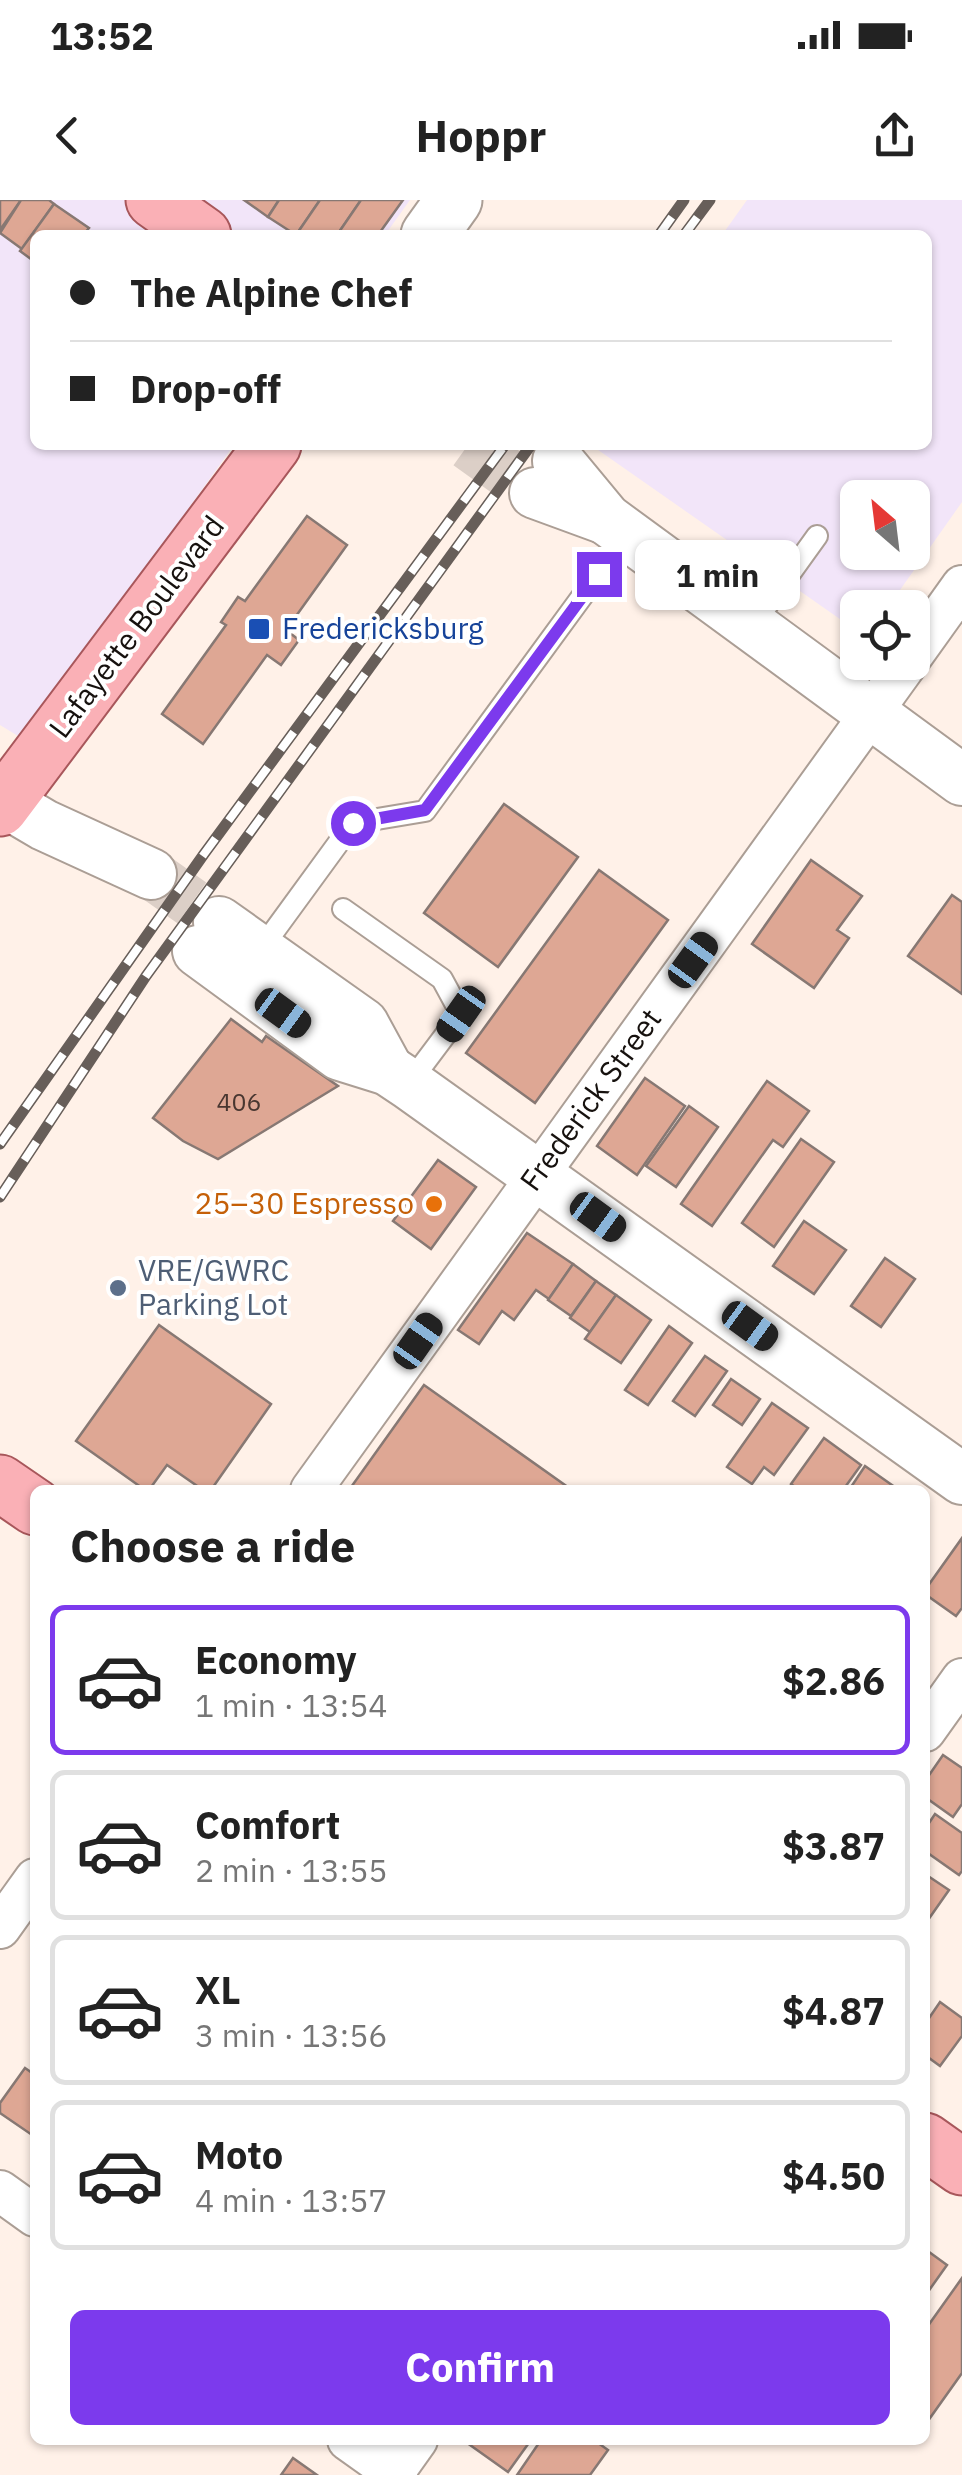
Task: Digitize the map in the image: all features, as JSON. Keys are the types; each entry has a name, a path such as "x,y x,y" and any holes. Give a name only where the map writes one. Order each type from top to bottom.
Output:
{"main road":[{"path":"154,200 195,230"},
{"path":"433,230 454,200"},
{"name":"Lafayette Boulevard","path":"12,808 270,450"},
{"path":"0,1482 30,1503"},
{"path":"930,2145 962,2167"}],"street":[{"path":"546,477 962,780"},
{"path":"930,631 962,586"},
{"name":"Frederick Street","path":"316,1485 895,680"},
{"path":"12,808 141,888"},
{"path":"398,1077 364,1024 260,951 208,936 340,1055 398,1077 538,1173 962,1479"},
{"path":"930,1723 962,1679"},
{"path":"0,1928 30,1886"},
{"path":"0,2191 30,2212"},
{"path":"355,2445 394,2474 414,2445"}],"lane":[{"path":"260,951 353,823 425,810 617,527"},
{"path":"752,627 816,536"},
{"path":"343,909 442,979 461,1014 398,1077"}],"shaded area":[{"path":"0,200 410,200 389,230 30,230 30,450 230,450 23,739 0,725"},
{"path":"747,200 962,200 962,502 930,547 930,480 840,480 840,570 914,570 900,590 840,590 840,619 598,450 932,450 932,230 726,230"}],"building":[{"path":"0,200 21,200 0,230"},
{"path":"21,200 49,200 54,204 36,230 30,230 30,238 22,249 0,233"},
{"path":"244,200 279,200 268,217"},
{"path":"279,200 320,200 299,230 288,230 268,217"},
{"path":"320,200 361,200 340,230 299,230"},
{"path":"361,200 403,200 382,230 340,230"},
{"path":"54,204 89,228 87,230 35,230"},
{"path":"30,237 30,258 20,251"},
{"path":"307,516 347,545 286,630 299,640 281,665 267,655 203,744 162,714 226,625 221,622 238,597 245,601"},
{"path":"504,804 578,857 498,967 424,913"},
{"path":"811,860 862,896 837,930 849,938 814,988 752,944"},
{"path":"599,870 668,920 535,1103 466,1053"},
{"path":"952,895 962,902 962,994 908,956"},
{"path":"231,1019 262,1042 266,1036 338,1086 218,1159 183,1141 153,1118"},
{"path":"645,1078 685,1106 637,1175 597,1146"},
{"path":"767,1081 809,1111 783,1147 773,1140 712,1226 681,1204"},
{"path":"689,1106 718,1127 676,1187 646,1166"},
{"path":"801,1139 834,1162 774,1247 742,1223"},
{"name":"25–30 Espresso","path":"438,1160 476,1187 431,1249 393,1221"},
{"path":"804,1221 846,1250 814,1294 773,1266"},
{"path":"527,1233 573,1264 549,1299 536,1290 514,1320 502,1311 479,1344 458,1330"},
{"path":"885,1258 915,1279 881,1327 851,1306"},
{"path":"573,1264 596,1281 571,1316 548,1300"},
{"path":"596,1281 616,1295 590,1332 570,1318"},
{"path":"616,1295 651,1320 621,1363 585,1339"},
{"path":"159,1325 271,1404 214,1485 196,1485 167,1465 153,1485 138,1485 76,1441"},
{"path":"669,1326 692,1343 648,1405 625,1390"},
{"path":"705,1356 727,1371 695,1416 673,1401"},
{"path":"731,1379 760,1399 742,1425 713,1405"},
{"path":"424,1385 565,1485 353,1485"},
{"path":"772,1403 808,1428 774,1475 764,1467 752,1484 727,1467"},
{"path":"824,1438 861,1465 847,1485 791,1484"},
{"path":"865,1466 892,1485 852,1485"},
{"path":"962,1538 962,1608 956,1616 930,1598 930,1583"},
{"path":"943,1755 962,1768 962,1804 953,1817 930,1801 930,1774"},
{"path":"935,1814 962,1833 959,1875 930,1855 930,1822"},
{"path":"930,1877 949,1890 930,1917"},
{"path":"940,2002 962,2018 962,2036 940,2066 930,2059 930,2017"},
{"path":"25,2068 30,2072 30,2134 0,2113 0,2103"},
{"path":"930,2253 947,2265 930,2289"},
{"path":"962,2278 962,2373 930,2418 930,2323"},
{"path":"470,2445 527,2445 508,2472"},
{"path":"538,2445 601,2445 608,2450 590,2475 517,2475"},
{"path":"293,2458 317,2475 281,2475"}],"tunnel":[{"path":"475,450 535,493"},
{"path":"151,874 219,922"}],"railway":[{"path":"663,230 684,200"},
{"path":"688,230 710,200"},
{"path":"0,1144 204,854 501,450"},
{"path":"0,1197 146,976 527,450"}],"place":[{"name":"Fredericksburg","path":"259,629"},
{"name":"25–30 Espresso","path":"434,1204"},
{"name":"VRE/GWRC Parking Lot","path":"118,1288"}],"route":[{"path":"353,823 425,810 599,574"}]}
